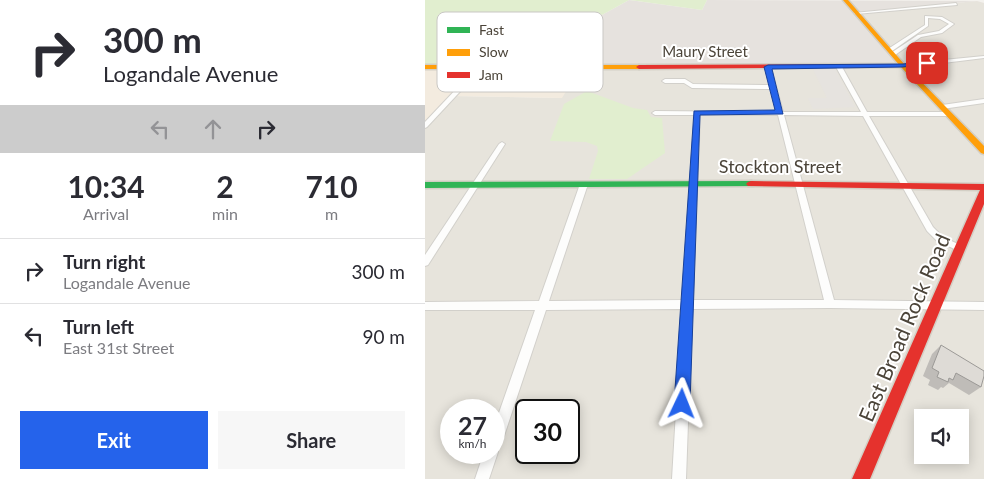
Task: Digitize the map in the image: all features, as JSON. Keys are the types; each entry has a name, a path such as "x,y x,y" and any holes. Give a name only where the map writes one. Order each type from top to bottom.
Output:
{"street":[{"path":"845,0 903,66 984,151"},
{"path":"857,13 956,4"},
{"path":"927,17 941,18 952,24 940,32 920,36 892,52 927,25 927,17"},
{"name":"Maury Street","path":"603,67 903,66 984,57"},
{"path":"768,67 831,304"},
{"path":"839,67 930,229 941,239 959,248"},
{"path":"665,80 685,81 692,86 773,87"},
{"path":"425,126 457,92"},
{"path":"655,113 780,112 865,114 945,110 984,101"},
{"path":"679,479 691,184 697,113"},
{"path":"425,262 502,144"},
{"path":"505,413 583,184"},
{"name":"Stockton Street","path":"425,185 798,184 984,187"},
{"name":"East Broad Rock Road","path":"861,479 984,192"},
{"path":"425,306 831,304 983,309"},
{"path":"483,479 487,464"}],"shaded area":[{"path":"629,0 702,10 707,0 977,1 856,12 904,66 603,67 603,14"},
{"path":"977,1 984,3 984,479 425,479 425,125 452,96 561,98 565,92 603,92 603,63 855,12"},
{"path":"425,67 437,67 437,92 566,92 562,98 453,96 425,125"},
{"path":"813,69 835,69 855,107 813,109 808,98 827,98"}],"green space":[{"path":"425,0 629,0 603,14 603,12 437,12 437,67 425,67"},
{"path":"630,0 707,0 702,10"},
{"path":"585,92 590,92 633,108 647,110 651,117 662,118 665,153 627,179 589,179 598,151 597,146 586,142 550,141 564,104"}],"building":[{"path":"941,345 984,371 981,387 956,373 953,380 949,378 948,382 937,377 939,372 932,368"}],"traffic: fast":[{"path":"425,185 751,184"}],"traffic: slow":[{"path":"845,0 903,66 984,151"},
{"path":"425,67 437,67"},
{"path":"603,67 639,67"}],"traffic: jam":[{"path":"639,67 903,66"},
{"path":"751,184 984,187"},
{"path":"861,479 984,192"}],"route":[{"path":"682,404 697,113 780,112 768,67 903,66 927,63"}]}
